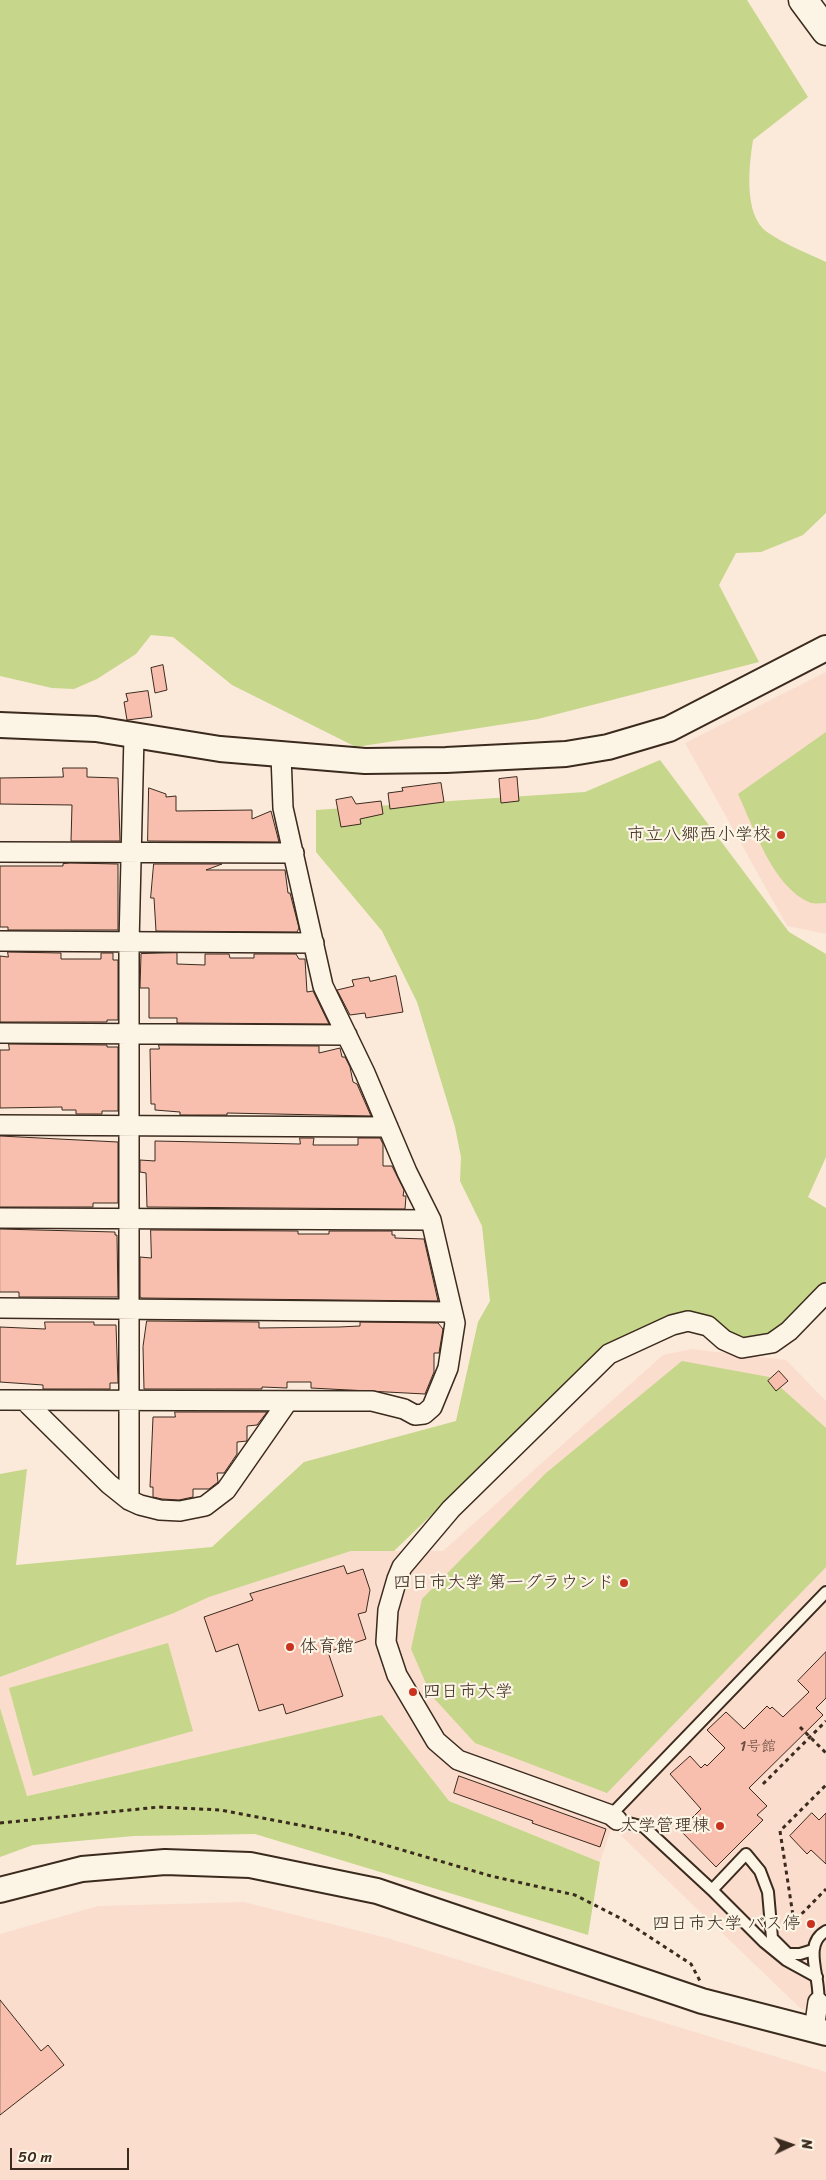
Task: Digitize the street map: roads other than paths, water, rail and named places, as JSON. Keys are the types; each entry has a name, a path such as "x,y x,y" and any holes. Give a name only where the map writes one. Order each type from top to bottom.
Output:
{"highway":[{"path":"803,0 826,31"}],"street":[{"path":"0,725 96,729 220,749 365,761 446,760 566,754 608,747 669,729 826,648"},
{"path":"129,1500 128,1309 131,1034 129,943 134,736"},
{"path":"0,1400 372,1401 404,1409 415,1415 424,1414 432,1407 448,1368 454,1335 452,1312 431,1220 407,1172 348,1035 323,986 283,808 281,755"},
{"path":"0,852 294,853"},
{"path":"0,941 314,943"},
{"path":"0,1032 348,1035"},
{"path":"0,1125 388,1127"},
{"path":"0,1218 431,1220"},
{"path":"614,1817 466,1764 458,1760 436,1741 397,1675 386,1642 388,1610 396,1579 402,1567 450,1509 609,1354 672,1325 688,1321 708,1326 724,1340 742,1348 772,1343 789,1331 826,1293"},
{"path":"0,1308 452,1312"},
{"path":"25,1401 129,1500 147,1507 180,1512 205,1506 226,1490 288,1401"},
{"path":"0,1890 82,1870 165,1862 250,1865 377,1891 702,2001 821,2022"}],"lane":[{"path":"817,1977 786,1960 764,1942 644,1826 614,1817 826,1592"},
{"path":"712,1890 746,1854 760,1871 768,1892 772,1938 788,1954 800,1954 813,1950"},
{"path":"821,2022 813,1950 814,1942 819,1935 826,1931"}],"place":[{"name":"市立八郷西小学校","path":"781,835"},
{"name":"四日市大学 第一グラウンド","path":"624,1583"},
{"name":"体育館","path":"290,1647"},
{"name":"四日市大学","path":"413,1692"},
{"name":"大学管理棟","path":"720,1826"},
{"name":"四日市大学 バス停","path":"811,1924"}]}
